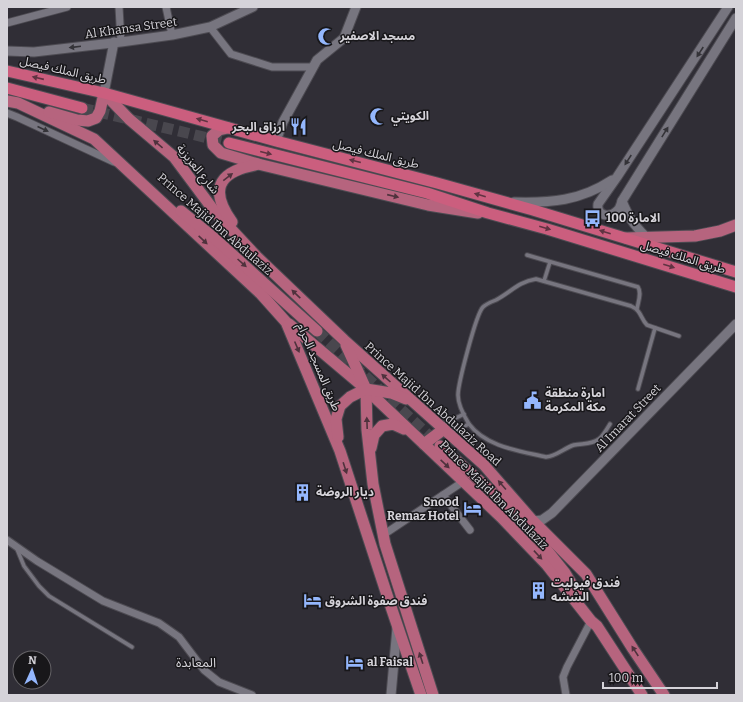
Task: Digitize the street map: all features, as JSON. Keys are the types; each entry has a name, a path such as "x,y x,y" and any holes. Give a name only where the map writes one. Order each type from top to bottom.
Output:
{"highway":[{"name":"طريق الملك فيصل","path":"7,71 104,93 276,141 437,183 736,272"},
{"path":"7,88 82,108"},
{"name":"طريق الملك فيصل","path":"228,143 427,194 547,229 734,288"}],"main road":[{"path":"18,103 77,120 88,121 96,118 100,111 104,93"},
{"name":"شارع العزيزية","path":"104,93 129,119 174,157 215,212 257,257 344,340"},
{"name":"طريق المسجد الحرام","path":"7,101 18,103 94,140 261,294 286,322 340,451 421,695"},
{"path":"228,128 219,130 212,136 213,145 221,153 258,164 428,205 507,218"},
{"name":"Prince Majid Ibn Abdulaziz","path":"94,140 213,237 317,331"},
{"path":"257,257 226,214 220,198 219,186 224,178 238,170 258,164"},
{"path":"624,238 695,236 720,231 736,225"},
{"name":"Prince Majid Ibn Abdulaziz","path":"286,322 366,389 502,517 547,565 594,623"},
{"path":"344,340 366,389 367,430 373,484 385,544 433,695"},
{"name":"Prince Majid Ibn Abdulaziz Road","path":"344,340 484,465 547,535 586,574 664,695"},
{"path":"340,451 336,419 340,406 350,397 366,389 391,393 413,401"},
{"path":"370,455 374,435 382,426 393,424 411,432"},
{"path":"424,444 445,430"},
{"name":"Prince Majid Ibn Abdulaziz","path":"440,446 509,507 530,529 565,573 594,623 642,695"}],"street":[{"path":"7,22 39,11 67,7"},
{"path":"104,93 117,42 119,7"},
{"path":"166,7 172,35"},
{"name":"Al Khansa Street","path":"7,51 34,52 172,35 210,27 253,7"},
{"path":"276,141 283,122 317,60 344,38 356,7"},
{"path":"728,7 598,204 597,209 600,213 608,215 618,210 622,201 736,18"},
{"path":"210,27 231,54 272,67 313,67"},
{"path":"715,28 726,34"},
{"path":"7,113 123,166"},
{"path":"504,202 540,203 561,200 582,195 617,177"},
{"path":"622,201 632,222 646,237"},
{"name":"Al Imarat Street","path":"534,521 542,520 552,513 736,324"},
{"path":"383,535 464,481"},
{"path":"443,495 470,530"},
{"path":"547,535 548,521 552,513"},
{"path":"7,540 37,561 103,601 159,623 179,637 204,670 219,682 252,695"},
{"path":"566,695 563,677 567,667 594,623"},
{"path":"391,695 397,626"}],"lane":[{"path":"527,255 638,287 640,294 637,309"},
{"path":"544,281 550,262"},
{"path":"610,424 599,439 585,444 573,445 551,457 494,443 480,435 469,424 459,401 458,394 473,333 480,311 483,307 520,284 536,279 618,302 637,309 647,325 679,336"},
{"path":"638,389 655,328"},
{"path":"445,430 464,414"},
{"path":"445,430 469,424"},
{"path":"16,546 24,566 39,586 49,596 132,647"}],"tunnel":[{"path":"82,108 229,143"},
{"path":"317,331 438,444"}],"place":[{"name":"مسجد الاصفير","path":"327,36"},
{"name":"الكويتي","path":"378,116"},
{"name":"ارزاق البحر","path":"298,127"},
{"name":"الامارة 100","path":"593,218"},
{"name":"امارة منطقة مكة المكرمة","path":"532,400"},
{"name":"ديار الروضة","path":"303,492"},
{"name":"Snood Remaz Hotel","path":"472,509"},
{"name":"فندق فيوليت الششه","path":"538,590"},
{"name":"فندق صفوة الشروق","path":"312,601"},
{"name":"al Faisal","path":"354,662"}],"district":[{"name":"المعابدة","path":"196,662"}]}
